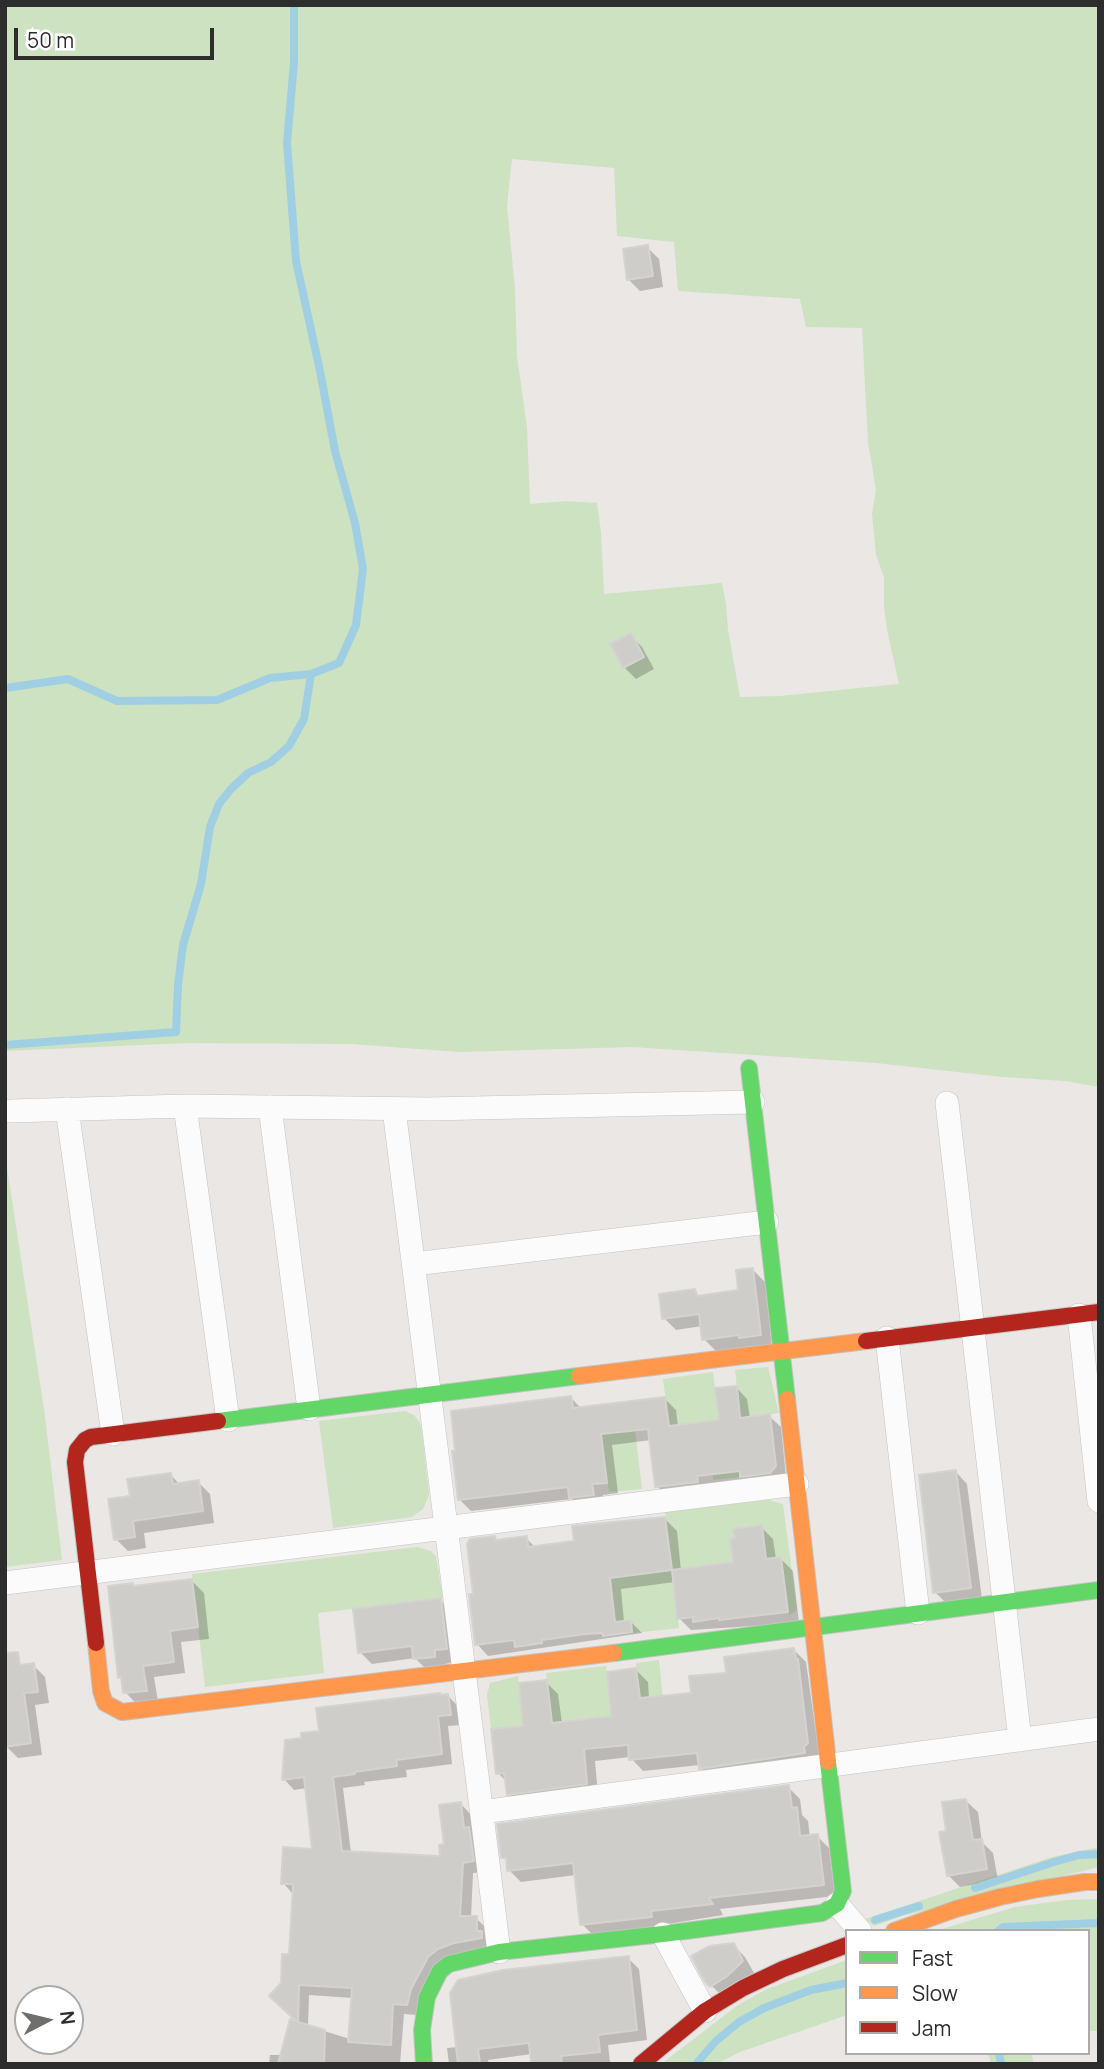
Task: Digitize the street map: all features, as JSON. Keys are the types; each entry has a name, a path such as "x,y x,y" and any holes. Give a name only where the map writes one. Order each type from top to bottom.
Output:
{"street":[{"path":"424,2064 422,2038 427,1997 440,1971 460,1960 499,1952 822,1913 837,1904 843,1891 749,1068"},
{"path":"11,1111 185,1106 394,1109 753,1102"},
{"path":"947,1103 1020,1740"},
{"path":"185,1106 228,1420"},
{"path":"270,1107 309,1409"},
{"path":"67,1109 113,1434"},
{"path":"394,1109 499,1952"},
{"path":"414,1264 767,1222"},
{"path":"1099,1501 1089,1313 91,1437 85,1440 75,1456 101,1691 105,1703 116,1710 128,1711 464,1672 1099,1590"},
{"path":"887,1338 918,1613"},
{"path":"5,1583 797,1484"},
{"path":"482,1812 1099,1729"},
{"path":"900,1929 1000,1897 1038,1889 1099,1882"},
{"path":"837,1904 858,1929"},
{"path":"663,1934 705,2011"},
{"path":"642,2064 705,2011 743,1988 783,1969 845,1946"}],"green space":[{"path":"5,5 1099,5 1099,1087 1065,1081 876,1063 632,1047 460,1052 351,1044 188,1043 5,1051","holes":["512,159 614,168 617,236 674,242 678,291 800,299 806,327 862,328 868,442 876,490 872,514 876,555 884,577 887,630 899,684 780,696 740,697 722,583 604,594 597,503 567,501 530,504 527,428 517,356 515,289 507,206"]},
{"path":"5,1154 45,1416 62,1560 5,1567"},
{"path":"768,1367 779,1413 740,1418 735,1370"},
{"path":"713,1372 719,1420 739,1418 736,1438 741,1477 713,1480 709,1422 669,1426 663,1379"},
{"path":"405,1411 414,1415 422,1432 429,1495 423,1509 412,1517 333,1528 319,1421"},
{"path":"635,1430 642,1489 609,1492 601,1434"},
{"path":"769,1500 783,1504 797,1610 789,1615 781,1557 672,1570 665,1512"},
{"path":"417,1547 431,1551 436,1557 443,1598 318,1613 324,1673 205,1687 192,1574"},
{"path":"672,1570 679,1628 616,1635 610,1577"},
{"path":"659,1660 664,1710 641,1713 636,1663"},
{"path":"606,1666 611,1716 491,1729 487,1695 490,1683 518,1676 521,1708 550,1704 546,1673"},
{"path":"1099,1847 1099,1867 902,1916 874,1926 865,1919 1052,1857"},
{"path":"1099,1899 1099,2031 1090,2031 1090,1929 942,1929 1015,1907"},
{"path":"845,1961 845,2016 740,2052 716,2064 661,2064 738,2005 767,1989"},
{"path":"989,2055 1032,2055 1033,2064 991,2064"}],"building":[{"path":"648,245 653,276 627,280 623,249"},
{"path":"631,633 644,657 623,668 610,644"},
{"path":"753,1268 761,1335 702,1340 699,1314 662,1319 659,1294 695,1289 697,1296 738,1290 736,1270"},
{"path":"737,1386 740,1418 770,1414 776,1466 770,1473 740,1477 740,1471 697,1476 698,1482 655,1487 648,1429 601,1434 607,1483 592,1484 594,1495 569,1498 568,1487 458,1500 452,1451 455,1451 451,1411 571,1396 573,1408 665,1397 669,1426 719,1420 715,1388"},
{"path":"956,1470 971,1588 933,1593 919,1475"},
{"path":"171,1473 173,1484 199,1480 203,1511 133,1521 135,1537 114,1540 108,1499 130,1496 127,1479"},
{"path":"665,1517 672,1570 610,1578 615,1622 631,1620 632,1632 603,1636 602,1633 585,1634 515,1647 514,1640 475,1645 469,1594 473,1594 467,1544 470,1539 495,1536 496,1540 527,1536 528,1547 574,1541 572,1526"},
{"path":"762,1525 766,1559 781,1557 788,1612 693,1622 693,1617 677,1619 672,1570 733,1562 730,1539 735,1538 733,1529"},
{"path":"192,1579 198,1627 170,1631 174,1662 143,1666 147,1691 123,1693 121,1677 118,1678 108,1586"},
{"path":"441,1598 447,1649 435,1650 435,1657 413,1659 412,1646 358,1653 353,1609"},
{"path":"794,1648 798,1659 808,1743 804,1747 805,1753 699,1769 697,1753 629,1760 628,1745 584,1749 587,1784 507,1795 504,1773 496,1774 491,1729 523,1726 519,1683 547,1680 552,1723 611,1716 607,1672 636,1668 640,1698 691,1693 689,1676 726,1673 724,1657"},
{"path":"18,1652 20,1665 34,1663 38,1692 24,1693 31,1743 5,1747 5,1653"},
{"path":"448,1694 451,1715 438,1716 442,1754 396,1760 397,1766 333,1777 342,1851 440,1856 439,1845 444,1844 439,1805 461,1802 464,1828 469,1827 474,1861 463,1863 460,1916 477,1916 477,1931 482,1931 482,1938 454,1943 438,1949 428,1957 411,1989 407,2005 393,2004 391,2045 348,2042 352,1988 299,1985 298,2022 325,2030 324,2064 278,2064 290,2019 296,2021 269,1996 281,1983 282,1954 289,1954 293,1887 292,1884 281,1884 283,1847 312,1849 304,1777 282,1780 285,1740 301,1738 301,1733 319,1731 316,1708"},
{"path":"789,1785 792,1808 797,1807 800,1836 818,1834 824,1885 709,1898 713,1904 651,1911 652,1917 580,1925 573,1863 507,1871 506,1858 501,1858 497,1824"},
{"path":"966,1799 973,1840 982,1839 987,1869 947,1876 939,1832 946,1831 942,1802"},
{"path":"734,1943 743,1961 710,1987 691,1956 709,1946"},
{"path":"629,1956 637,2030 598,2035 600,2052 561,2056 562,2064 531,2064 529,2043 478,2049 480,2064 458,2064 450,1993 458,1980 503,1970"}],"waterway":[{"path":"5,688 68,679 117,701 217,700 270,678 311,674 339,663 356,625 363,569 355,523 335,451 296,261 287,143 294,62 294,5"},
{"path":"5,1045 176,1032 183,945 201,884 210,827 219,804 231,789 248,773 271,762 289,746 304,719 311,674"},
{"path":"975,1888 1079,1855 1099,1854"},
{"path":"875,1920 919,1906"},
{"path":"1000,1929 1099,1923"},
{"path":"696,2064 716,2041 739,2022 764,2008 811,1990 845,1983"},
{"path":"999,2055 1001,2064"}],"traffic: fast":[{"path":"749,1068 787,1399"},
{"path":"218,1421 579,1376"},
{"path":"614,1653 1099,1590"},
{"path":"424,2064 422,2030 427,1997 440,1971 449,1964 499,1952 822,1913 837,1904 843,1891 828,1762"}],"traffic: slow":[{"path":"579,1376 866,1341"},
{"path":"787,1399 828,1762"},
{"path":"96,1643 101,1691 105,1703 122,1712 614,1653"},
{"path":"900,1929 1000,1897 1038,1889 1099,1882"}],"traffic: jam":[{"path":"866,1341 1099,1312"},
{"path":"96,1643 75,1462 77,1450 91,1437 218,1421"},
{"path":"641,2064 705,2011 743,1988 783,1969 845,1946"}]}
